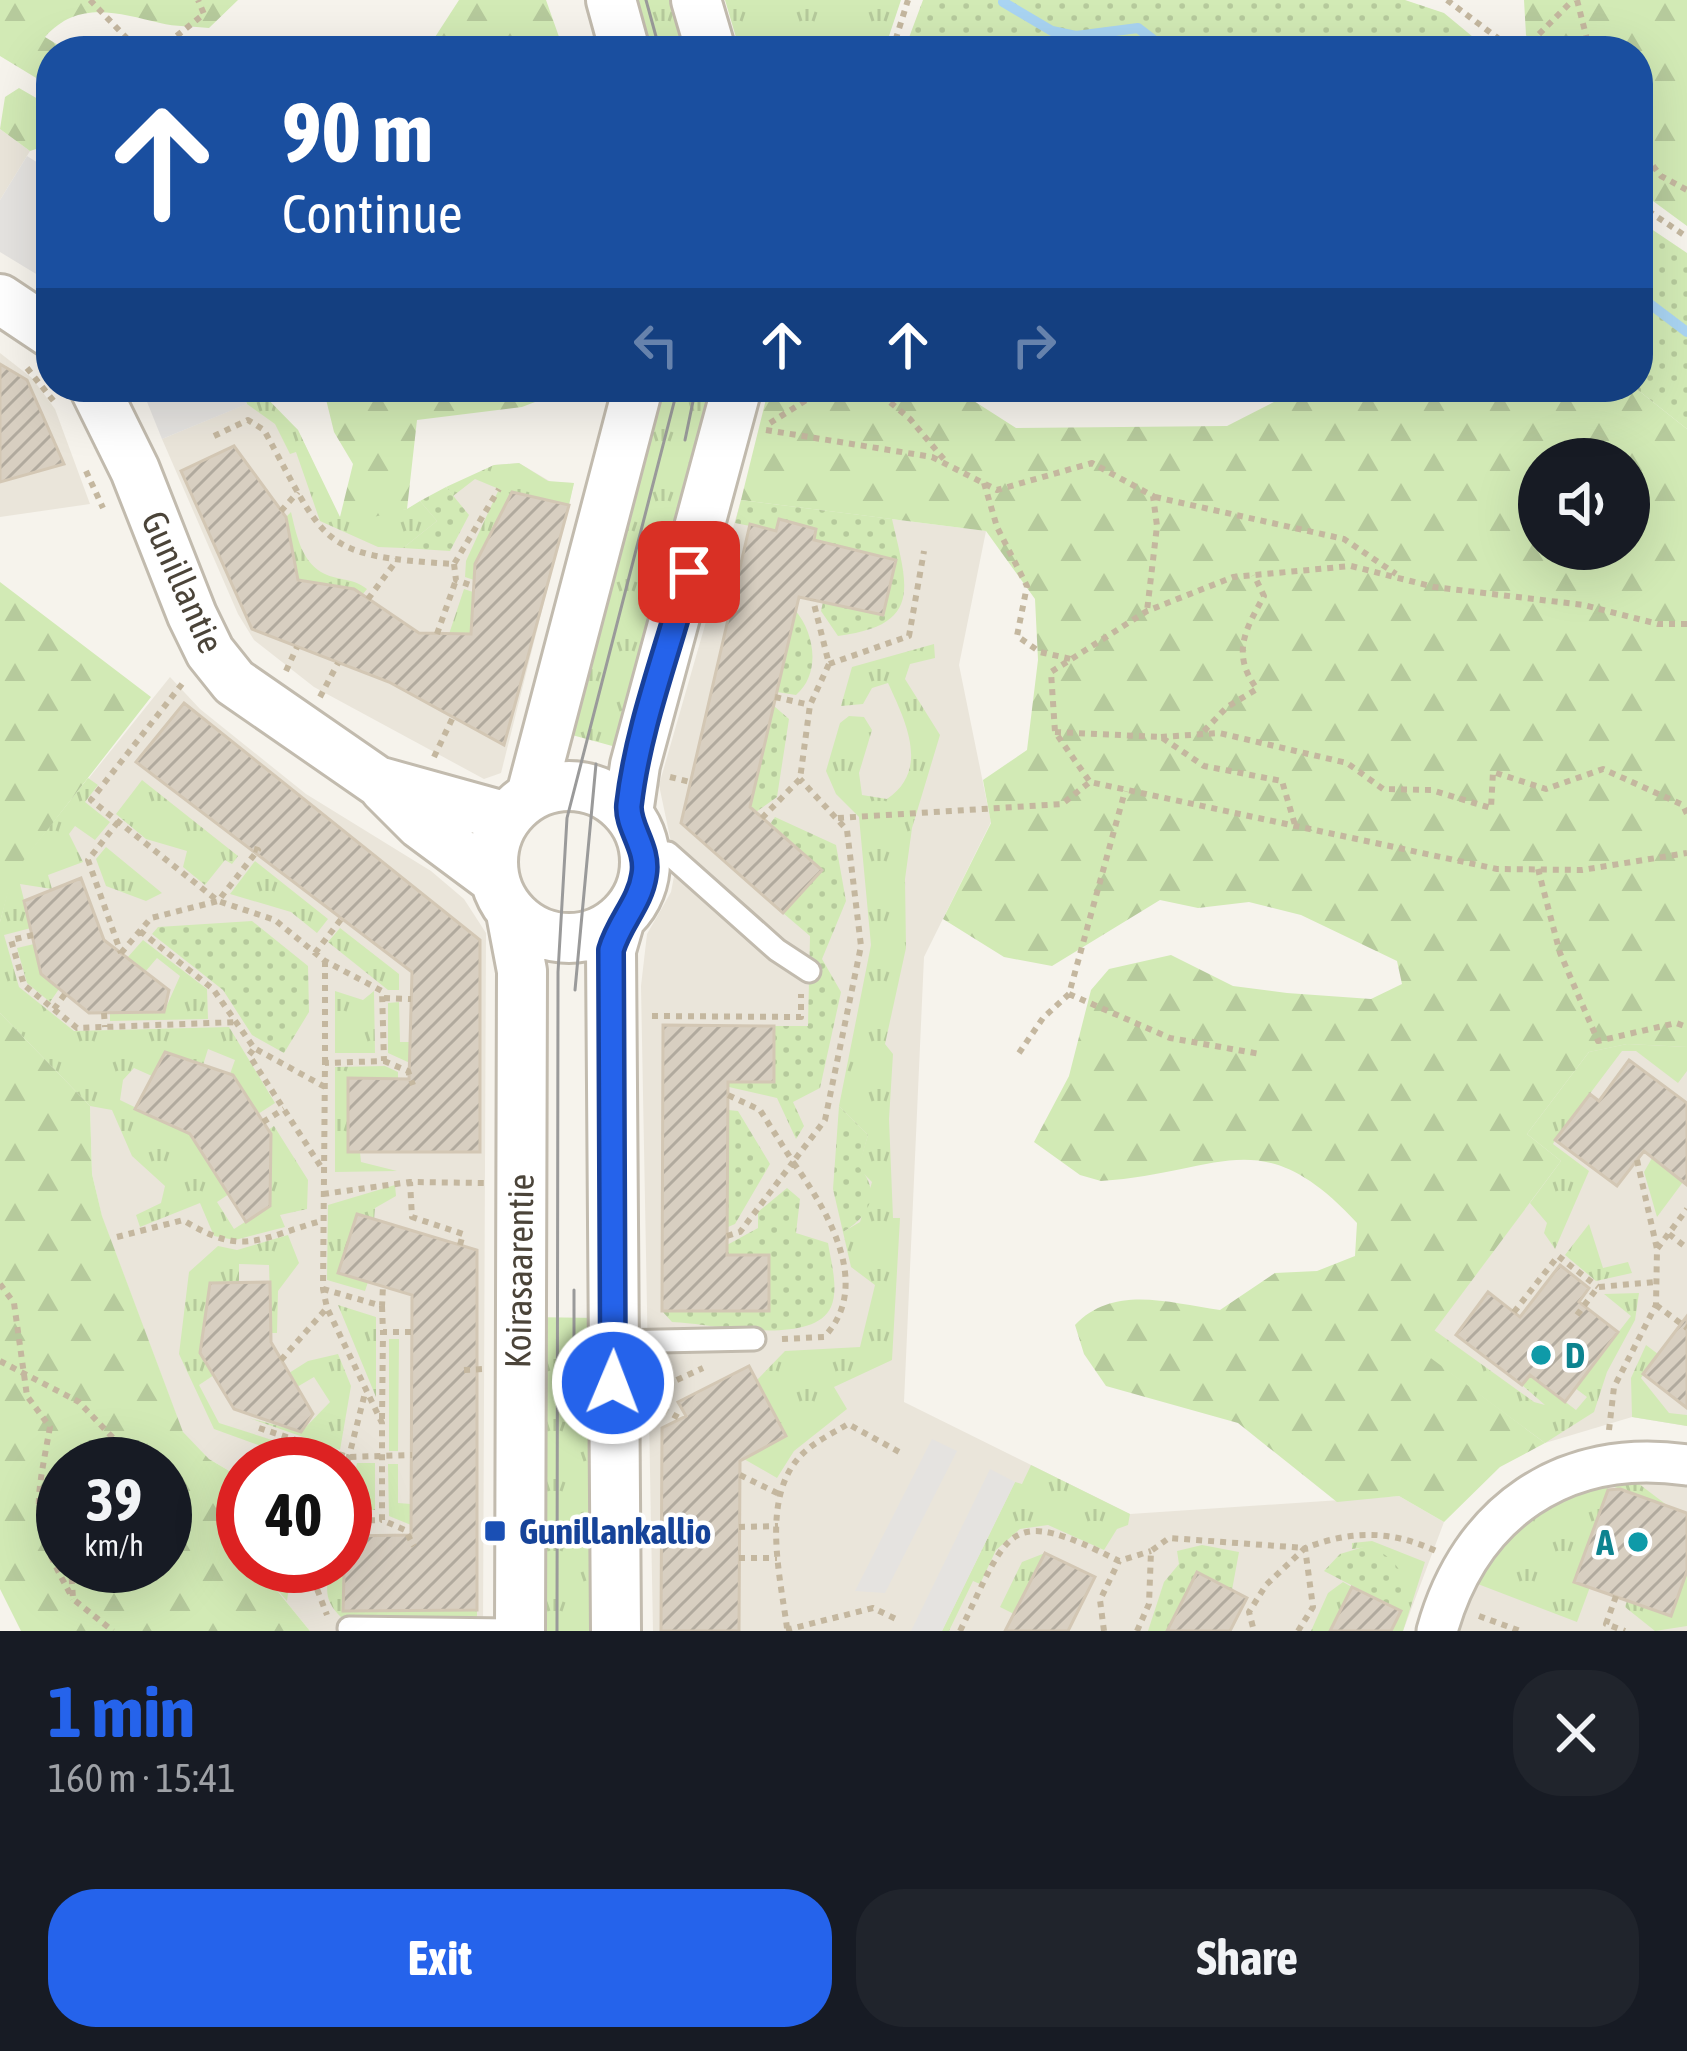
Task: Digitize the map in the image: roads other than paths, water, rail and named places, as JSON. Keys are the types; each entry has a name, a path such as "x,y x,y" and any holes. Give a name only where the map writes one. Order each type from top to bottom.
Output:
{"street":[{"path":"611,0 621,36"},
{"path":"697,0 707,36"},
{"path":"0,299 35,347"},
{"name":"Gunillantie","path":"79,402 210,652 234,682 376,781 502,896"},
{"path":"620,919 592,935 568,939 532,929 502,896 492,857 519,806 634,402"},
{"path":"616,1631 611,950 620,919 643,884 635,765 732,402"},
{"name":"Gunillantie","path":"376,781 519,806"},
{"path":"519,806 581,786 610,798 637,834"},
{"name":"Koirasaarentie","path":"502,896 522,971 520,1630"},
{"path":"1437,1631 1447,1594 1474,1545 1520,1500 1575,1471 1639,1458 1687,1465"}],"lane":[{"path":"637,834 668,853 805,977"},
{"path":"613,1342 754,1339"},
{"path":"349,1628 520,1630"}],"waterway":[{"path":"1003,2 1052,31 1076,36"},
{"path":"1076,36 1138,28 1148,36"},
{"path":"1653,306 1687,332"}],"tram line":[{"path":"646,0 656,36"},
{"path":"557,1631 558,972 567,818 674,402"},
{"path":"685,440 693,402"},
{"path":"575,990 596,764"},
{"path":"574,1290 574,1410"}],"place":[{"name":"D","path":"1541,1355"},
{"name":"Gunillankallio","path":"495,1531"},
{"name":"A","path":"1638,1542"}]}
